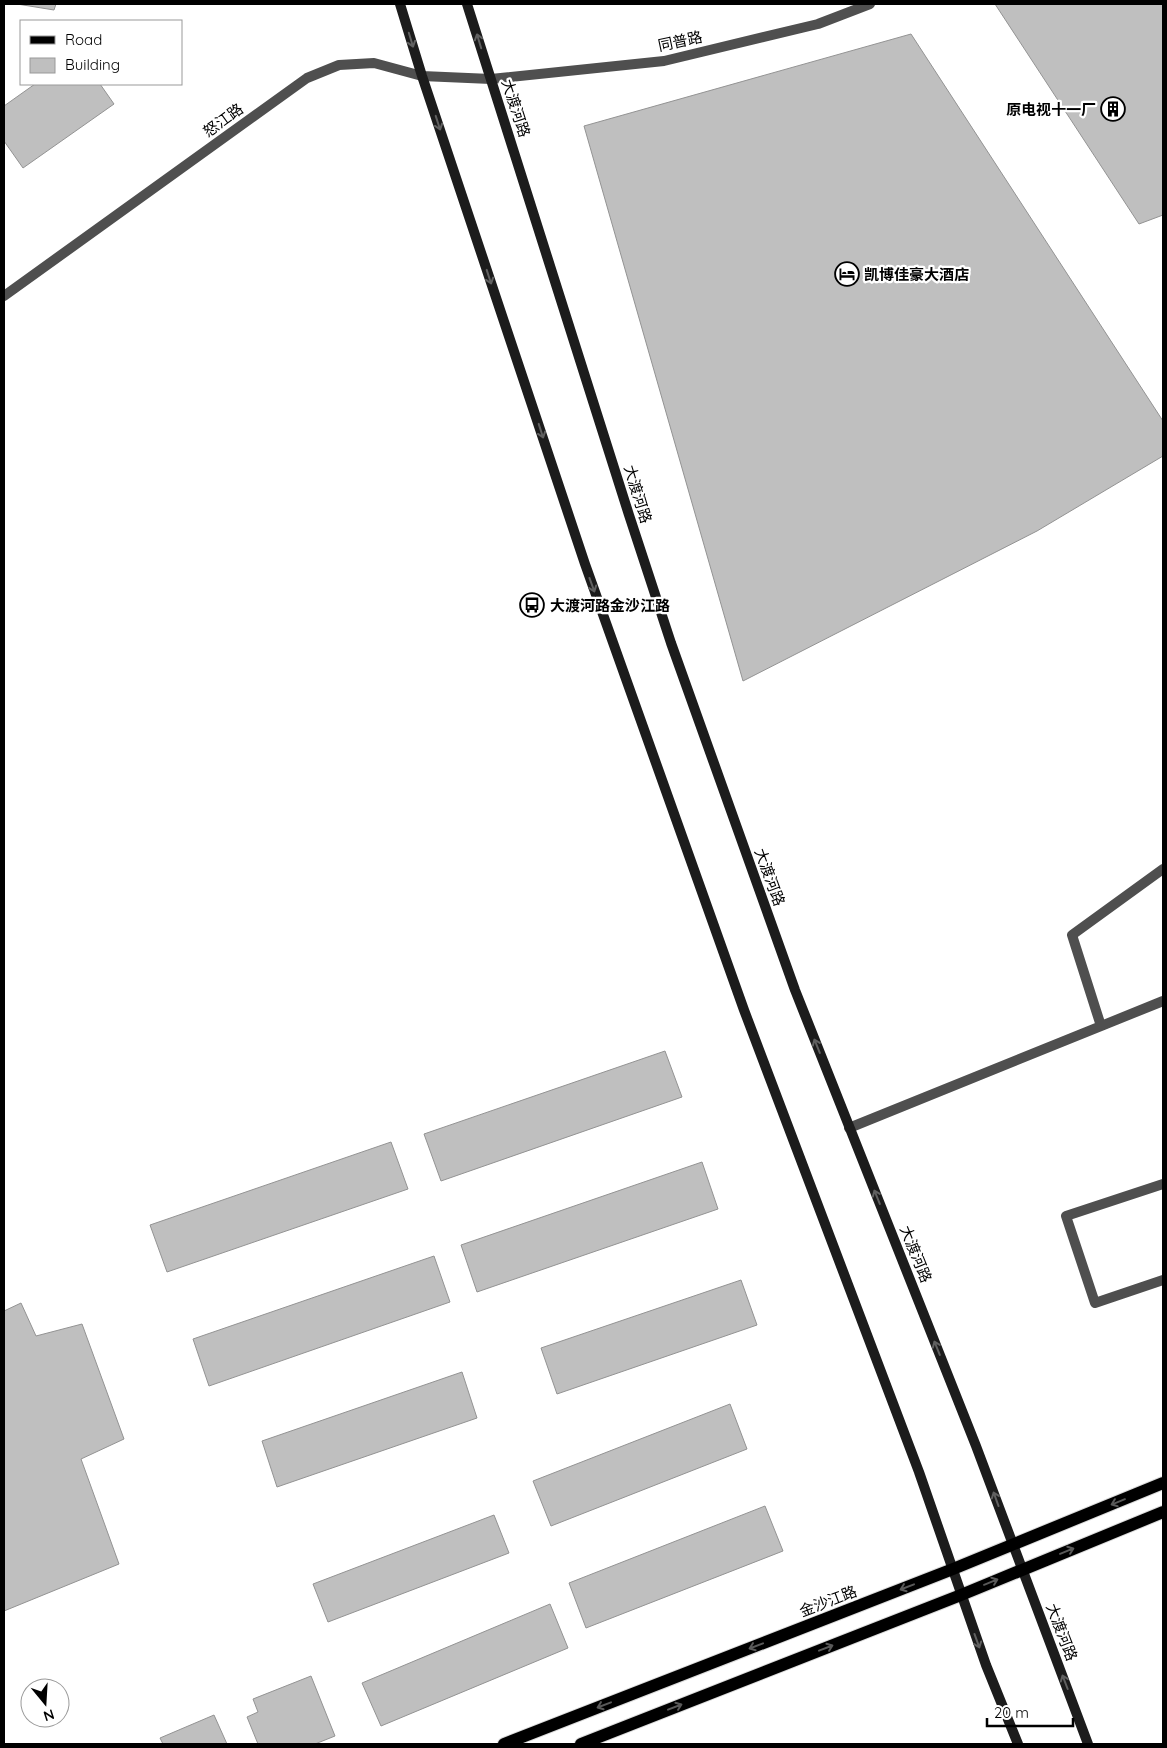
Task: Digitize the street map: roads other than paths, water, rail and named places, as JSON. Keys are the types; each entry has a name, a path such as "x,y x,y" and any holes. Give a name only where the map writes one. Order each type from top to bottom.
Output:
{"main road":[{"path":"400,4 422,76 604,620 744,1010 919,1472 953,1569 960,1595 1018,1744"},
{"name":"大渡河路","path":"467,4 671,643 795,990 976,1446 1088,1744"},
{"name":"金沙江路","path":"504,1744 953,1569 1163,1483"},
{"path":"581,1744 960,1595 1163,1512"}],"street":[{"name":"同普路","path":"491,79 664,61 818,24 870,4"},
{"name":"怒江路","path":"4,296 307,78 338,65 374,63 422,76 491,79"},
{"path":"1101,1026 1072,934 1163,869"},
{"path":"849,1128 1163,1001"},
{"path":"1163,1184 1066,1216 1095,1303 1163,1280"}],"place":[{"name":"原电视十一厂","path":"1113,109"},
{"name":"凯博佳豪大酒店","path":"847,274"},
{"name":"大渡河路金沙江路","path":"532,605"}]}
